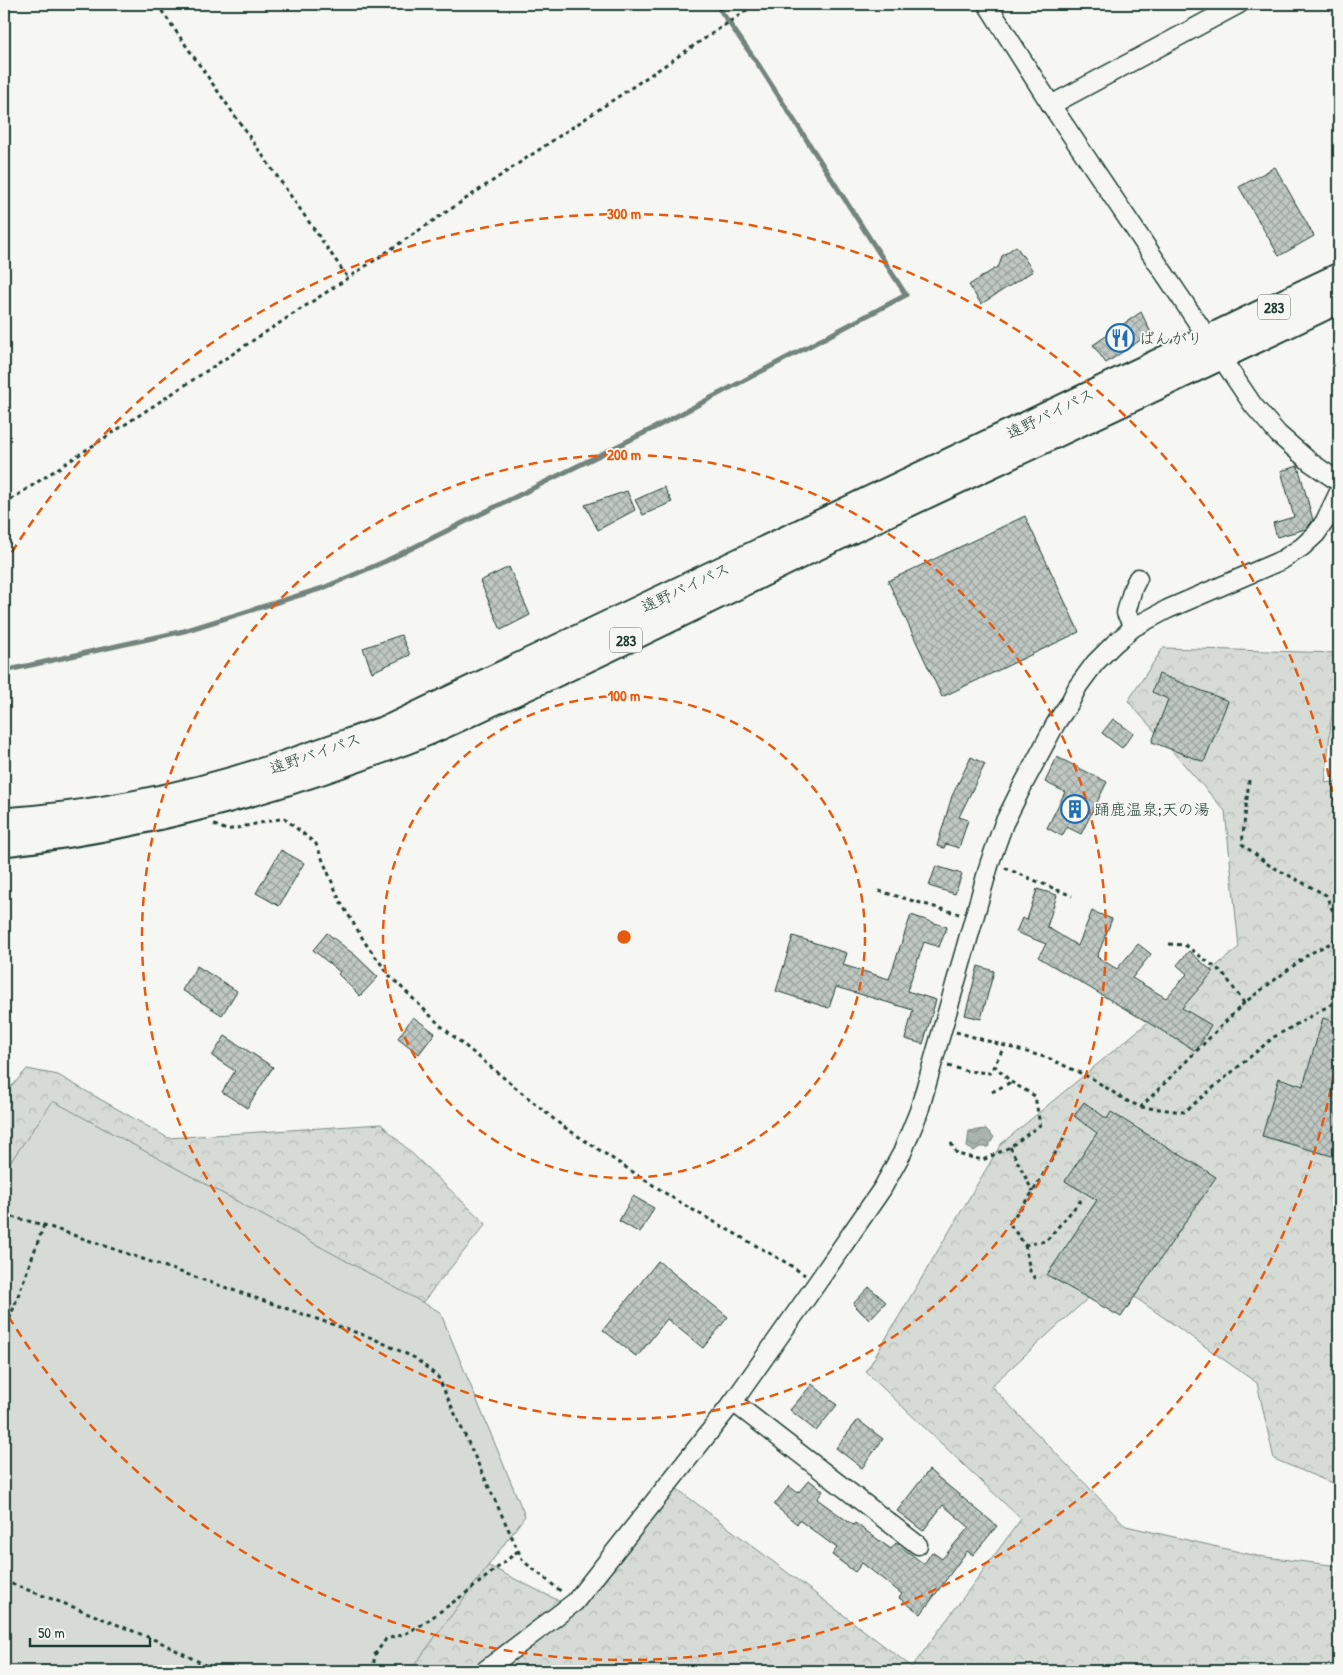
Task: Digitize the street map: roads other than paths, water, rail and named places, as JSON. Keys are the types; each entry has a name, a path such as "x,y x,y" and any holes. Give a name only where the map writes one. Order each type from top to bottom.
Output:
{"highway":[{"name":"遠野バイパス","path":"4,821 101,810 186,792 268,770 391,727 948,484 1215,347 1339,276"},
{"name":"遠野バイパス","path":"1215,347 1339,300"},
{"name":"遠野バイパス","path":"4,843 103,828 194,809 273,788 401,743 552,676 658,612"}],"street":[{"path":"987,4 1052,105 1253,405 1278,434 1310,462 1339,482"},
{"path":"1052,105 1239,4"},
{"path":"484,1671 575,1602 733,1402 818,1284 882,1189 902,1153 919,1111 990,862 1004,823 1056,723 1078,686 1095,663 1134,627 1168,609 1282,560 1302,547 1320,528 1339,492"},
{"path":"1134,627 1126,613 1130,595 1138,578"},
{"path":"733,1402 918,1545"}],"water":[{"path":"986,1129 994,1137 988,1147 980,1147 974,1151 967,1147 969,1131"}],"waterway":[{"path":"4,671 184,631 323,588 386,561 652,429 906,295 760,67 716,4"}],"place":[{"name":"ばんがり","path":"1120,338"},
{"name":"踊鹿温泉;天の湯","path":"1075,809"}]}
